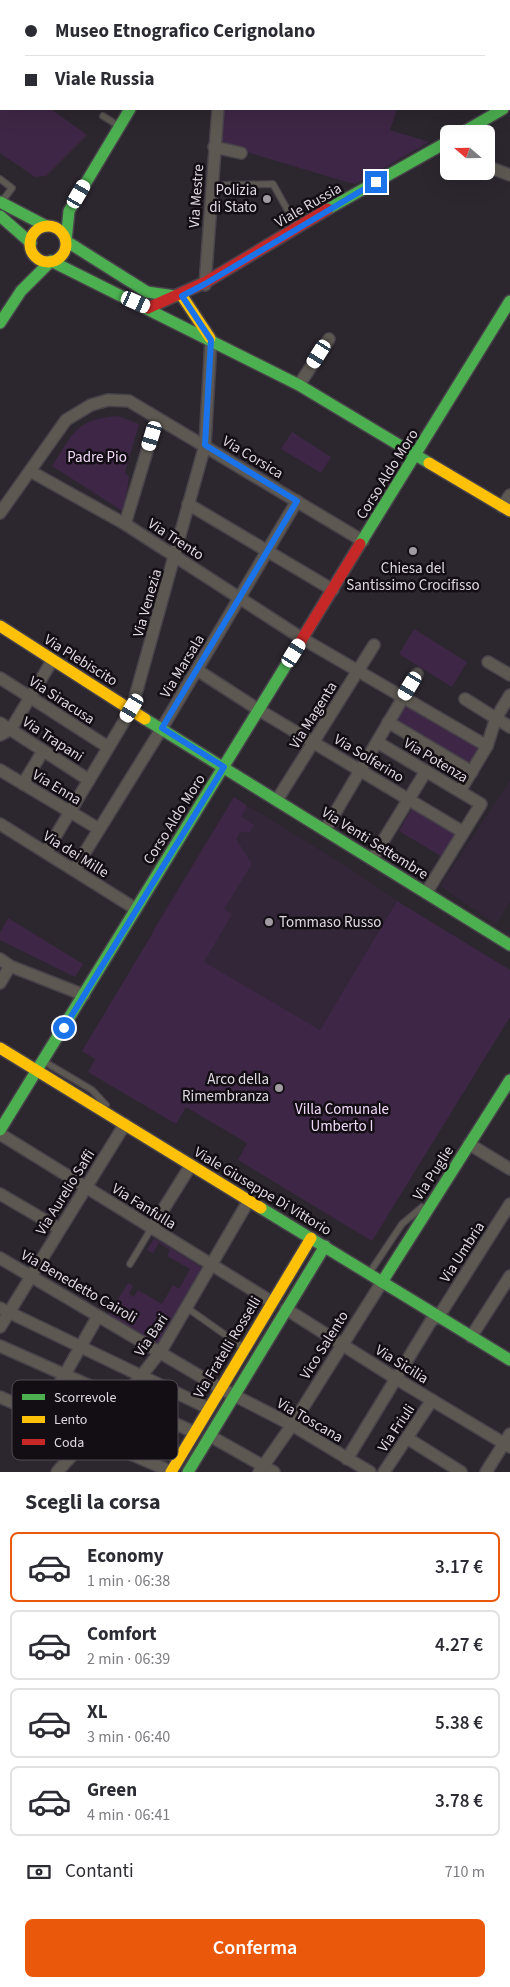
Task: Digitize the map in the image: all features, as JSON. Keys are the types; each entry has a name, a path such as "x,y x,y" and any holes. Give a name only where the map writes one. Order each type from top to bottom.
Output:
{"street":[{"path":"0,323 21,291 51,261 61,256 66,241 69,211 129,110"},
{"name":"Via Mestre","path":"205,284 218,110"},
{"path":"475,125 501,110"},
{"path":"214,147 241,153"},
{"name":"Viale Russia","path":"148,308 182,296 205,284 297,228 440,150"},
{"path":"495,169 510,174"},
{"path":"0,203 46,226 61,231 66,241 147,292 182,296 211,340"},
{"path":"21,291 37,230 69,211"},
{"path":"0,216 31,247 40,260 51,261 299,385 506,509 510,495"},
{"name":"Corso Aldo Moro","path":"0,1132 510,302"},
{"path":"299,385 328,339"},
{"name":"Via Venezia","path":"46,852 132,708 176,556 188,504 205,445 211,340"},
{"name":"Via Corsica","path":"0,513 66,420 91,404 108,400 129,401 363,541"},
{"path":"125,524 157,418"},
{"name":"Via Trento","path":"30,471 125,524 303,639 487,746"},
{"name":"Via Marsala","path":"74,870 162,728 297,501"},
{"path":"188,504 269,550 333,590"},
{"name":"Via Plebiscito","path":"0,626 52,661 132,708 224,767"},
{"name":"Via Magenta","path":"277,800 374,645"},
{"path":"0,735 10,729 52,661"},
{"path":"488,662 510,675"},
{"name":"Via Solferino","path":"197,670 259,710 463,832"},
{"path":"325,830 417,674"},
{"name":"Via Siracusa","path":"0,678 108,747"},
{"path":"460,791 487,746 496,718 510,695"},
{"path":"465,699 510,727"},
{"path":"388,722 472,772"},
{"name":"Via Trapani","path":"0,723 89,780"},
{"name":"Via Potenza","path":"377,742 481,804 463,832"},
{"path":"23,784 43,752"},
{"name":"Via Venti Settembre","path":"224,767 426,892 508,939"},
{"name":"Via Enna","path":"0,770 99,829"},
{"path":"372,859 426,771"},
{"name":"Via dei Mille","path":"0,824 136,909"},
{"path":"426,892 463,832"},
{"path":"0,959 10,966 84,995"},
{"path":"0,983 10,966"},
{"name":"Viale Giuseppe Di Vittorio","path":"0,1048 40,1066 125,1124 506,1358"},
{"name":"Via Puglie","path":"382,1282 510,1080"},
{"name":"Via Aurelio Saffi","path":"0,1327 4,1310 32,1275 125,1124"},
{"name":"Via Fanfulla","path":"0,1132 151,1229 212,1264 272,1302"},
{"path":"469,1144 510,1169"},
{"path":"151,1229 191,1165"},
{"path":"0,1194 60,1229"},
{"name":"Via Bari","path":"138,1380 161,1351 249,1200"},
{"name":"Via Umbria","path":"347,1459 431,1321 438,1316 510,1204"},
{"name":"Via Fratelli Rosselli","path":"178,1460 311,1238"},
{"name":"Via Fratelli Rosselli","path":"188,1472 325,1246"},
{"name":"Via Benedetto Cairoli","path":"0,1258 161,1351 220,1388"},
{"path":"471,1337 510,1276"},
{"name":"Vico Salento","path":"261,1469 292,1425 382,1282"},
{"name":"Via Sicilia","path":"286,1309 395,1378 508,1442"},
{"path":"4,1310 149,1380"},
{"path":"61,1380 98,1316"},
{"path":"0,1346 75,1380"},
{"path":"506,1358 510,1346"},
{"name":"Via Toscana","path":"220,1388 292,1425 370,1472"},
{"path":"178,1394 208,1408"},
{"path":"0,1397 12,1402"},
{"name":"Via Friuli","path":"384,1472 432,1400"},
{"path":"178,1425 194,1432"},
{"path":"210,1436 261,1469 274,1472"},
{"path":"407,1438 461,1472"},
{"path":"486,1472 508,1442"},
{"name":"Via Bari","path":"57,1472 68,1460"},
{"path":"144,1460 171,1472"},
{"name":"Via Fratelli Rosselli","path":"171,1472 178,1460"}],"lane":[{"path":"103,116 118,126"},
{"path":"0,179 12,188 0,203"},
{"path":"223,185 273,184 297,228"},
{"path":"369,1274 402,1224 437,1195"},
{"path":"130,1264 151,1229"},
{"path":"190,1310 244,1348"}],"shaded area":[{"path":"510,781 510,902 496,924 440,886"},
{"path":"234,797 354,871 397,901 320,1030 151,932"}],"green space":[{"path":"0,110 52,110 87,135 46,176 35,177 0,153"},
{"path":"223,110 397,110 390,130 429,142 356,184 220,144"},
{"name":"Padre Pio","path":"118,416 139,424 125,472 129,477 124,512 52,466 71,436 84,424 93,420"},
{"path":"292,432 331,457 321,473 281,449"},
{"path":"414,629 467,662 452,687 399,654"},
{"path":"406,704 479,746 469,764 396,722"},
{"name":"Villa Comunale Umberto I","path":"234,797 247,806 241,817 254,825 250,832 240,832 236,839 252,864 224,909 232,914 204,962 320,1030 397,901 510,970 510,1017 372,1241 238,1160 247,1143 186,1107 176,1124 88,1072 95,1059 82,1051"},
{"path":"413,807 458,834 444,858 399,831"},
{"path":"8,918 83,964 75,977 0,940 0,933"},
{"path":"154,1238 203,1268 159,1344 108,1315 128,1283 133,1286 129,1294 134,1297 138,1290 162,1304 173,1285 179,1289 190,1269 167,1256 170,1250 159,1243 153,1253 147,1250"}],"traffic: fast":[{"path":"66,241 69,211 129,110"},
{"path":"475,125 501,110"},
{"path":"328,209 440,146"},
{"path":"0,202 46,226"},
{"path":"0,216 31,243"},
{"path":"66,241 147,292 175,296"},
{"path":"51,261 299,385 429,463"},
{"path":"0,323 21,291 51,261"},
{"path":"360,544 510,301"},
{"path":"0,1130 299,644"},
{"path":"145,719 510,945"},
{"path":"382,1282 510,1080"},
{"path":"261,1208 510,1360"},
{"path":"188,1472 325,1246"}],"traffic: slow":[{"path":"48,226 60,232 66,244 60,256 48,262 36,256 30,244 36,232 48,226"},
{"path":"182,296 210,338"},
{"path":"429,463 510,511"},
{"path":"0,626 145,719"},
{"path":"0,1048 261,1208"},
{"path":"171,1472 311,1238"}],"traffic: jam":[{"path":"148,308 206,282 328,209"},
{"path":"299,644 360,544"}],"place":[{"name":"Polizia di Stato","path":"267,199"},
{"name":"Chiesa del Santissimo Crocifisso","path":"413,551"},
{"name":"Tommaso Russo","path":"269,922"},
{"name":"Arco della Rimembranza","path":"279,1088"}],"route":[{"path":"64,1028 224,767 162,728 297,501 205,445 211,340 182,296 376,182"}]}
